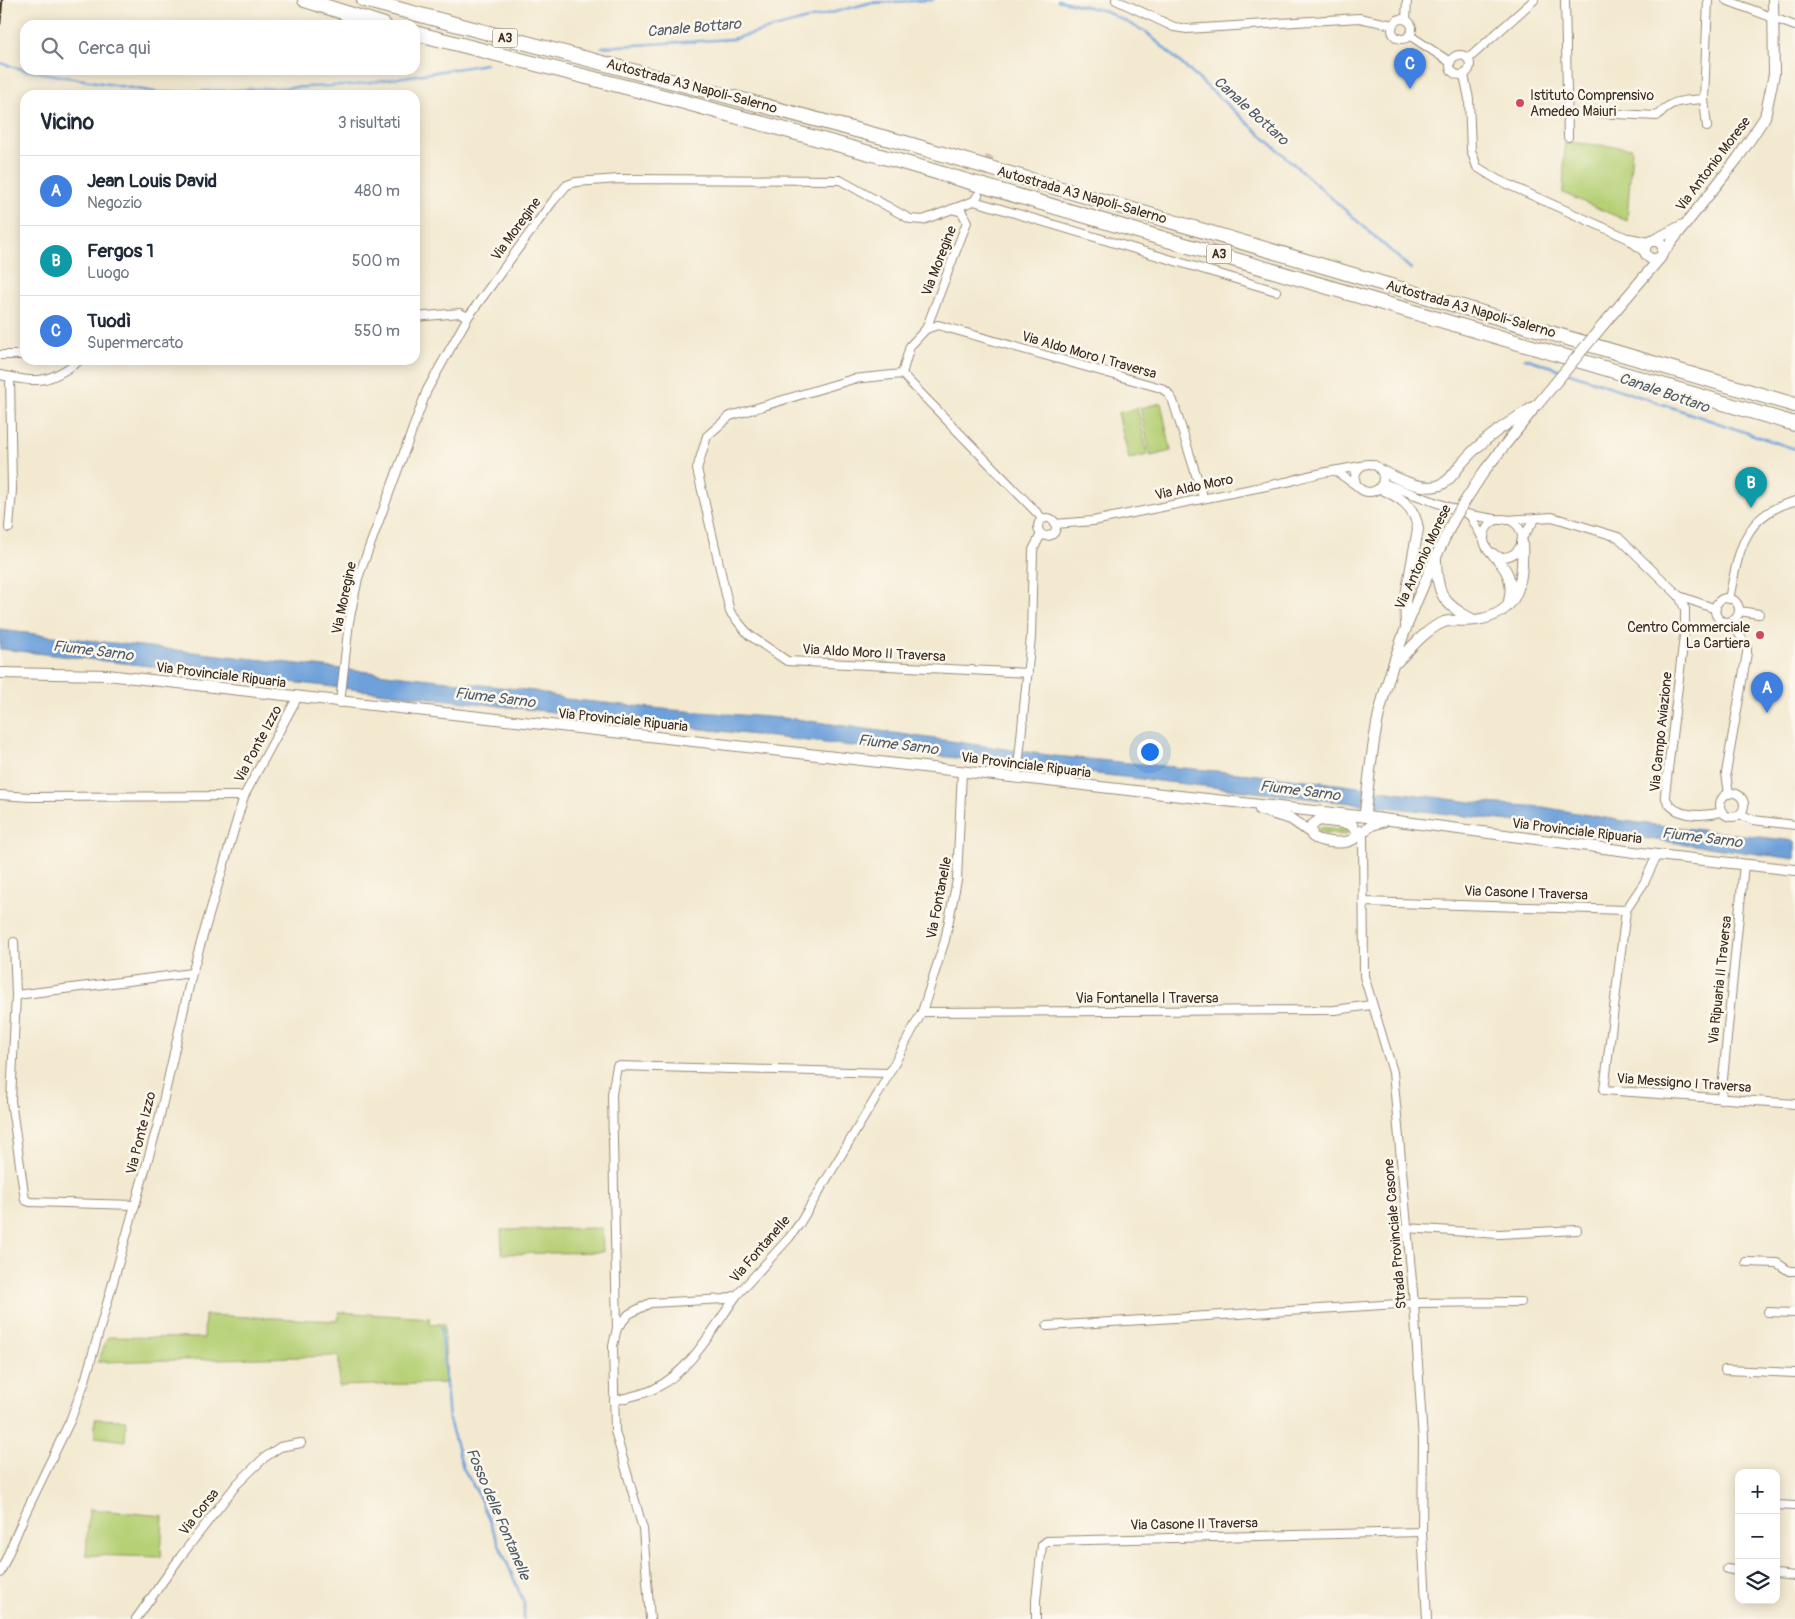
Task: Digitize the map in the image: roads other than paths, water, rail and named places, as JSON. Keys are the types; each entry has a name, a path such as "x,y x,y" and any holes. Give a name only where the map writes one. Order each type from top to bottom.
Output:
{"highway":[{"path":"305,0 368,20"},
{"name":"Autostrada A3 Napoli-Salerno","path":"364,0 905,143 1795,405"},
{"name":"Autostrada A3 Napoli-Salerno","path":"420,34 684,102 902,162 1795,424"}],"main road":[{"name":"Via Antonio Morese","path":"1359,819 1370,772 1379,713 1406,627 1453,521 1485,470 1639,280 1676,239 1684,225 1742,152 1765,117 1774,74 1773,0"},
{"name":"Via Antonio Morese","path":"1639,280 1645,245 1684,225"},
{"path":"1644,253 1652,260 1662,255 1660,243 1651,241"},
{"path":"1382,471 1422,485 1436,486 1447,482 1462,462 1480,446 1514,418 1538,404"},
{"path":"1381,485 1403,500 1414,512 1417,521 1418,529 1404,602 1406,627"},
{"path":"1395,664 1424,635 1438,625 1452,621 1474,620 1497,615 1508,604 1521,584 1523,564 1522,540"},
{"path":"1493,554 1508,573 1511,589 1508,604"},
{"path":"1436,556 1437,581 1442,597 1458,612 1474,620"},
{"name":"Via Provinciale Ripuaria","path":"0,673 107,675 297,698 962,771 1017,775 1243,805 1795,870"},
{"name":"Via Provinciale Ripuaria","path":"1243,805 1291,819 1318,840 1357,837 1372,824 1386,821"},
{"path":"1310,833 1313,823 1336,815"},
{"path":"1357,837 1359,819"},
{"path":"1357,837 1356,832 1359,819"},
{"name":"Via Provinciale Ripuaria","path":"1319,820 1359,819"}],"street":[{"path":"1116,0 1131,5 1174,27 1187,29 1359,18 1393,25"},
{"path":"1406,20 1407,0"},
{"path":"1468,59 1534,0"},
{"path":"1565,0 1568,137"},
{"path":"1707,128 1704,99 1708,0"},
{"path":"1726,0 1795,26"},
{"path":"1400,19 1406,20 1412,27 1409,35 1404,38 1397,37 1393,32 1393,25 1400,19"},
{"path":"1409,35 1450,62"},
{"path":"1460,55 1468,59 1470,68 1464,75 1457,75 1451,72 1450,62 1454,57 1460,55"},
{"path":"1464,75 1470,99 1471,150 1477,167 1498,180 1627,238 1651,241"},
{"path":"1596,113 1657,116 1666,105 1678,101 1704,99"},
{"name":"Via Moregine","path":"340,702 358,578 427,390 468,318 553,201 568,186 576,182 619,179 840,180 910,219 923,220 976,198 1276,291"},
{"name":"Via Moregine","path":"926,329 967,222 962,212 952,209"},
{"path":"1627,238 1644,253"},
{"path":"420,317 460,313 468,318"},
{"name":"Via Aldo Moro I Traversa","path":"926,329 938,325 1161,388 1173,401 1203,497"},
{"path":"926,329 910,346 902,374 1043,519 1051,520 1055,524 1053,534 1048,536 1041,534"},
{"path":"0,355 20,355"},
{"path":"0,375 36,380 51,379 72,365"},
{"name":"Via Aldo Moro II Traversa","path":"902,374 853,379 730,416 707,436 696,469 730,612 749,635 788,661 1028,673"},
{"path":"9,528 12,490 10,377"},
{"path":"1357,486 1355,473 1361,466 1374,464 1382,471 1381,485"},
{"name":"Via Aldo Moro","path":"1055,524 1093,521 1203,497 1290,481 1315,473 1337,472 1361,466"},
{"path":"1337,472 1368,493 1381,485"},
{"path":"1381,485 1470,515 1504,520 1561,518 1618,537 1679,596 1716,609"},
{"path":"1729,599 1740,548 1747,534 1770,510 1795,501"},
{"path":"1470,515 1493,554 1508,557 1517,552 1536,518"},
{"path":"1017,775 1028,673 1032,550 1041,534 1038,526 1043,519"},
{"path":"1504,520 1519,528 1522,540"},
{"path":"1485,542 1488,527 1504,520"},
{"name":"Via Campo Aviazione","path":"1679,596 1683,602 1686,623 1665,795 1671,809 1679,812 1714,814 1722,812"},
{"path":"1729,794 1726,773 1747,647 1731,621 1720,619 1716,609 1719,602 1729,599 1736,602 1739,611 1737,616 1731,621"},
{"path":"1739,611 1759,614"},
{"name":"Via Ponte Izzo","path":"0,1573 26,1512 70,1422 85,1381 158,1124 192,973 244,796 297,698"},
{"name":"Via Fontanelle","path":"617,1328 628,1314 650,1302 725,1299 737,1294 789,1238 800,1222 922,1012 944,940 957,880 962,771"},
{"path":"1740,814 1743,807 1742,800 1736,795 1729,794 1721,801 1722,812 1732,817 1740,814 1753,820 1795,825"},
{"path":"0,795 30,797 244,796"},
{"path":"1357,837 1358,845 1362,852"},
{"name":"Strada Provinciale Casone","path":"1357,837 1362,852 1364,976 1371,1005 1393,1072 1414,1304 1423,1441 1422,1532 1427,1619"},
{"path":"1626,910 1644,883 1657,855"},
{"name":"Via Ripuaria II Traversa","path":"1721,1099 1744,864"},
{"name":"Via Casone I Traversa","path":"1363,902 1626,910"},
{"name":"Via Messigno I Traversa","path":"1626,910 1604,1090 1795,1104"},
{"path":"14,942 16,995 11,1101 22,1194 25,1200 30,1202 135,1206"},
{"path":"16,995 192,973"},
{"name":"Via Fontanella I Traversa","path":"922,1012 1336,1010 1371,1005"},
{"path":"650,1619 643,1529 615,1431 613,1346 617,1328 612,1094 617,1066 888,1073"},
{"path":"1795,1098 1795,1104"},
{"path":"1406,1228 1498,1234 1577,1230"},
{"path":"1746,1262 1777,1263 1789,1271 1795,1271"},
{"path":"614,1401 653,1390 672,1379 698,1350 737,1294"},
{"path":"1047,1326 1414,1304 1522,1302"},
{"path":"1768,1312 1795,1313"},
{"path":"1725,1370 1795,1373"},
{"name":"Via Corsa","path":"136,1619 181,1556 237,1484 264,1458 280,1447 300,1443"},
{"path":"1780,1505 1795,1506"},
{"name":"Via Casone II Traversa","path":"1036,1619 1036,1600 1042,1545 1047,1541 1422,1532"},
{"path":"1727,1570 1735,1571"},
{"path":"1780,1574 1795,1576"}],"water":[{"name":"Fiume Sarno","path":"0,630 535,691 566,699 673,710 796,719 1055,756 1291,778 1471,802 1543,807 1623,821 1795,841 1795,859 1553,826 0,649"}],"waterway":[{"name":"Canale Bottaro","path":"602,47 732,39 869,3 933,0"},
{"name":"Canale Bottaro","path":"1058,0 1105,11 1146,32 1411,269"},
{"name":"Canale Bottaro","path":"0,63 20,69"},
{"name":"Canale Bottaro","path":"420,74 486,64"},
{"name":"Canale Bottaro","path":"55,75 143,90"},
{"name":"Canale Bottaro","path":"233,90 354,85 417,75"},
{"name":"Canale Bottaro","path":"1525,358 1561,370"},
{"name":"Canale Bottaro","path":"1567,372 1795,449"},
{"name":"Fosso delle Fontanelle","path":"441,1328 449,1420 463,1468 477,1492 524,1603 524,1619"}],"tunnel":[{"path":"981,187 990,155"}],"railway":[{"path":"0,24 2,0"}],"place":[{"name":"Tuodì","path":"1410,89"},
{"name":"Istituto Comprensivo Amedeo Maiuri","path":"1520,103"},
{"name":"Fergos 1","path":"1751,508"},
{"name":"Centro Commerciale La Cartiera","path":"1760,635"},
{"name":"Jean Louis David","path":"1767,713"}]}
